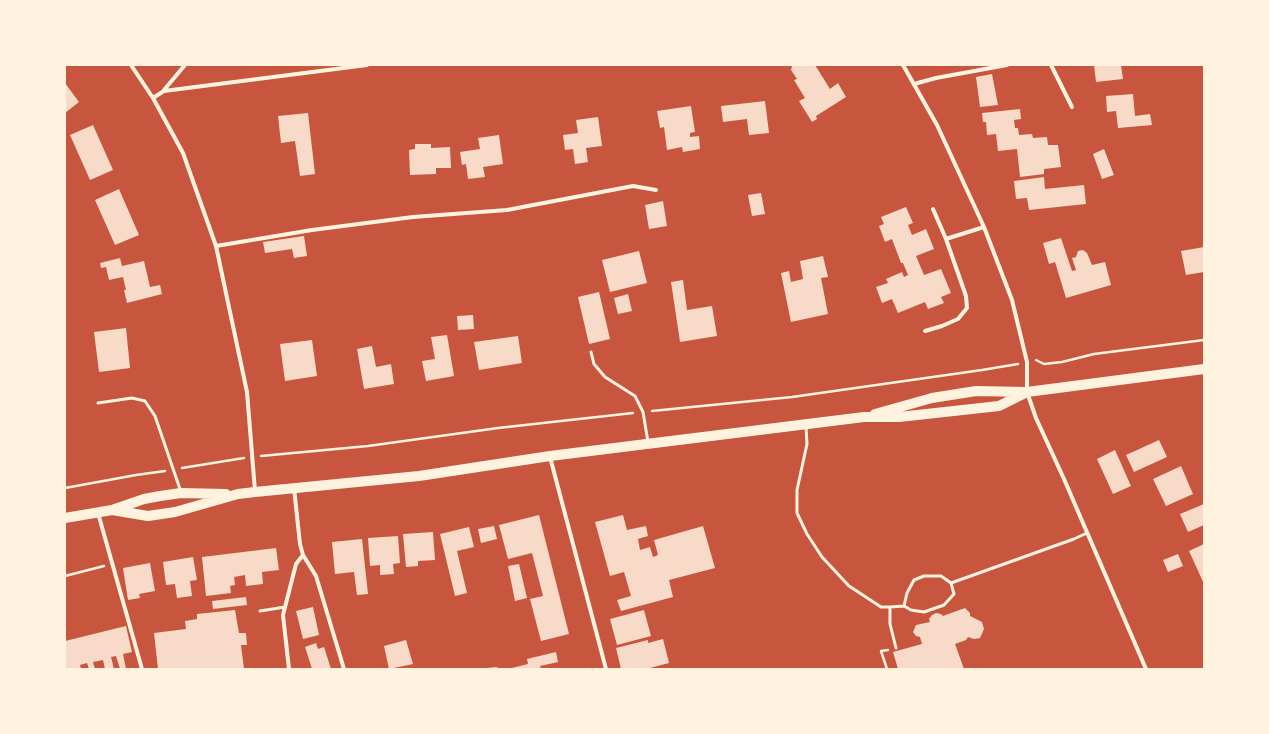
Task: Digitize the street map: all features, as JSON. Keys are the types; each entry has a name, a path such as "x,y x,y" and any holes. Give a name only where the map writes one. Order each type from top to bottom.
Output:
{"main road":[{"path":"864,417 932,398 976,391 1027,392 1204,369"},
{"path":"65,518 112,510 144,499 181,494 238,494 419,476 550,456 864,417 899,418 999,406 1027,392"},
{"path":"112,510 148,516 175,512 238,494"}],"street":[{"path":"131,65 152,98 183,153 216,246 247,392 255,492"},
{"path":"152,98 164,91 185,65"},
{"path":"164,91 367,65"},
{"path":"903,65 937,125 984,227 1012,300 1027,362 1027,392 1036,418 1146,669"},
{"path":"914,84 936,78 1007,65"},
{"path":"1051,65 1072,107"},
{"path":"216,246 312,230 413,217 508,210 633,186 656,190"},
{"path":"926,331 958,319 967,308 966,296 946,239 933,209"},
{"path":"946,239 984,227"},
{"path":"550,456 606,669"},
{"path":"294,488 300,544 303,555 316,576 344,669"},
{"path":"98,512 142,669"},
{"path":"289,669 283,615 296,564 303,555"}],"lane":[{"path":"591,352 594,364 604,376 635,396 643,412 648,444"},
{"path":"98,402 132,398 145,401 155,416 174,469 181,494"},
{"path":"806,424 808,444 797,490 797,514 807,534 822,557 849,586 881,607 904,606 911,610 924,612 944,605 954,594 951,583 941,576 924,576 914,580 907,593 904,606"},
{"path":"951,583 1087,533"},
{"path":"260,611 285,606"},
{"path":"890,607 890,624 896,648"}],"path":[{"path":"65,488 136,475 252,457 368,446 498,428 792,397 982,370 1037,359 1044,364 1062,362 1094,354 1204,340"},
{"path":"65,576 113,564"},
{"path":"887,669 881,651 896,648"}],"building":[{"path":"815,65 830,89 838,83 846,97 816,116 817,119 812,122 799,101 805,98 794,80 797,79 791,70 792,66"},
{"path":"1094,65 1121,65 1123,79 1096,82"},
{"path":"992,74 998,105 980,107 976,77"},
{"path":"65,83 79,102 65,113"},
{"path":"1133,94 1135,116 1150,114 1152,125 1118,128 1116,111 1107,112 1106,96"},
{"path":"765,101 769,133 749,135 747,119 723,122 721,106"},
{"path":"691,106 695,132 690,133 690,137 699,136 700,149 683,152 682,147 667,150 664,127 660,128 657,111"},
{"path":"1020,109 1021,119 1014,120 1015,128 1018,128 1019,135 1032,134 1033,138 1047,137 1048,145 1058,145 1061,167 1044,169 1044,174 1020,177 1017,149 998,151 996,134 987,135 986,122 983,122 982,113"},
{"path":"308,113 315,174 300,176 295,141 281,143 278,116"},
{"path":"598,117 602,146 586,148 588,162 575,164 573,149 565,150 563,135 578,133 576,120"},
{"path":"93,125 113,170 90,180 70,135"},
{"path":"499,135 503,164 483,167 485,177 468,179 466,164 462,165 460,152 480,149 478,138"},
{"path":"415,144 431,144 431,148 450,147 451,168 436,168 436,174 410,175 409,150 415,149"},
{"path":"1104,149 1114,175 1102,179 1093,154"},
{"path":"1044,177 1045,189 1084,185 1086,204 1029,210 1027,198 1016,199 1014,181"},
{"path":"119,189 139,235 115,245 95,200"},
{"path":"761,193 765,214 752,216 748,195"},
{"path":"663,201 667,226 649,229 645,205"},
{"path":"906,207 913,223 908,225 912,235 926,229 934,249 916,256 924,275 941,269 951,293 941,297 944,303 928,309 925,302 898,313 892,299 882,303 876,287 888,283 886,279 902,272 904,277 908,275 903,263 901,263 892,239 885,242 879,226 884,224 881,217"},
{"path":"304,236 307,256 294,258 292,249 265,253 263,242"},
{"path":"1061,238 1072,271 1076,270 1072,258 1076,257 1078,251 1083,250 1087,253 1092,265 1105,262 1111,285 1066,298 1055,262 1049,264 1043,243"},
{"path":"1204,247 1204,272 1186,275 1181,251"},
{"path":"639,251 647,283 610,292 602,260"},
{"path":"823,256 828,277 821,278 828,314 791,322 781,273 789,271 791,282 803,279 800,261"},
{"path":"120,258 122,266 144,261 150,287 160,285 162,294 127,303 123,277 109,280 106,267 101,268 100,263"},
{"path":"683,280 687,310 712,306 717,336 680,342 671,282"},
{"path":"599,292 610,339 589,344 578,297"},
{"path":"628,294 632,311 618,314 614,298"},
{"path":"473,315 474,329 458,330 457,316"},
{"path":"126,328 130,368 99,372 94,332"},
{"path":"447,335 454,376 426,381 422,361 435,359 431,337"},
{"path":"518,336 522,363 479,370 474,342"},
{"path":"312,340 317,376 285,381 280,344"},
{"path":"372,346 376,367 391,364 394,384 364,389 357,349"},
{"path":"1159,440 1167,457 1134,472 1126,455"},
{"path":"1115,450 1131,486 1113,494 1097,459"},
{"path":"1181,466 1193,494 1166,506 1153,479"},
{"path":"1204,504 1204,525 1188,532 1180,514"},
{"path":"539,515 569,634 541,641 530,599 543,596 532,553 508,559 499,525"},
{"path":"623,515 627,530 646,526 648,536 638,539 640,550 650,547 653,557 658,555 654,540 703,526 715,568 669,580 673,597 621,611 617,600 631,596 624,572 610,576 595,522"},
{"path":"494,526 497,539 481,543 478,529"},
{"path":"469,527 474,547 457,551 467,593 455,596 440,534"},
{"path":"433,532 435,560 418,561 418,566 406,567 403,534"},
{"path":"398,536 400,563 393,564 394,574 380,575 380,565 370,566 368,538"},
{"path":"362,539 368,594 357,595 354,572 335,574 332,542"},
{"path":"1204,544 1204,584 1189,551"},
{"path":"276,548 279,570 262,572 263,584 246,586 245,575 234,577 235,585 230,586 231,593 206,596 202,557"},
{"path":"1178,554 1183,566 1168,572 1163,560"},
{"path":"193,557 197,580 190,581 192,596 177,598 175,584 166,585 163,562"},
{"path":"150,563 155,591 139,594 140,598 128,600 123,568"},
{"path":"519,564 527,598 515,601 508,566"},
{"path":"246,597 247,605 213,609 212,601"},
{"path":"313,607 319,635 303,639 296,611"},
{"path":"965,608 970,613 970,616 982,622 984,629 980,638 974,639 968,637 966,640 955,644 964,669 898,669 893,652 922,644 920,637 916,636 913,632 916,625 930,622 929,619 936,613 943,616"},
{"path":"235,610 239,633 246,633 247,645 241,645 244,669 158,669 154,633 186,629 185,621 197,619 197,614"},
{"path":"644,610 651,636 617,645 610,619"},
{"path":"126,626 132,652 123,654 126,669 120,669 116,656 111,657 114,669 105,669 103,660 93,662 95,669 89,669 87,663 80,665 81,669 65,669 65,641"},
{"path":"663,639 669,663 646,669 621,669 616,648 648,640 648,643"},
{"path":"406,640 413,664 389,669 384,646"},
{"path":"316,643 318,649 324,647 331,669 312,669 305,647"},
{"path":"556,652 558,662 540,666 541,669 508,669 528,664 527,659"},
{"path":"496,667 501,669 487,669 487,668"}]}
